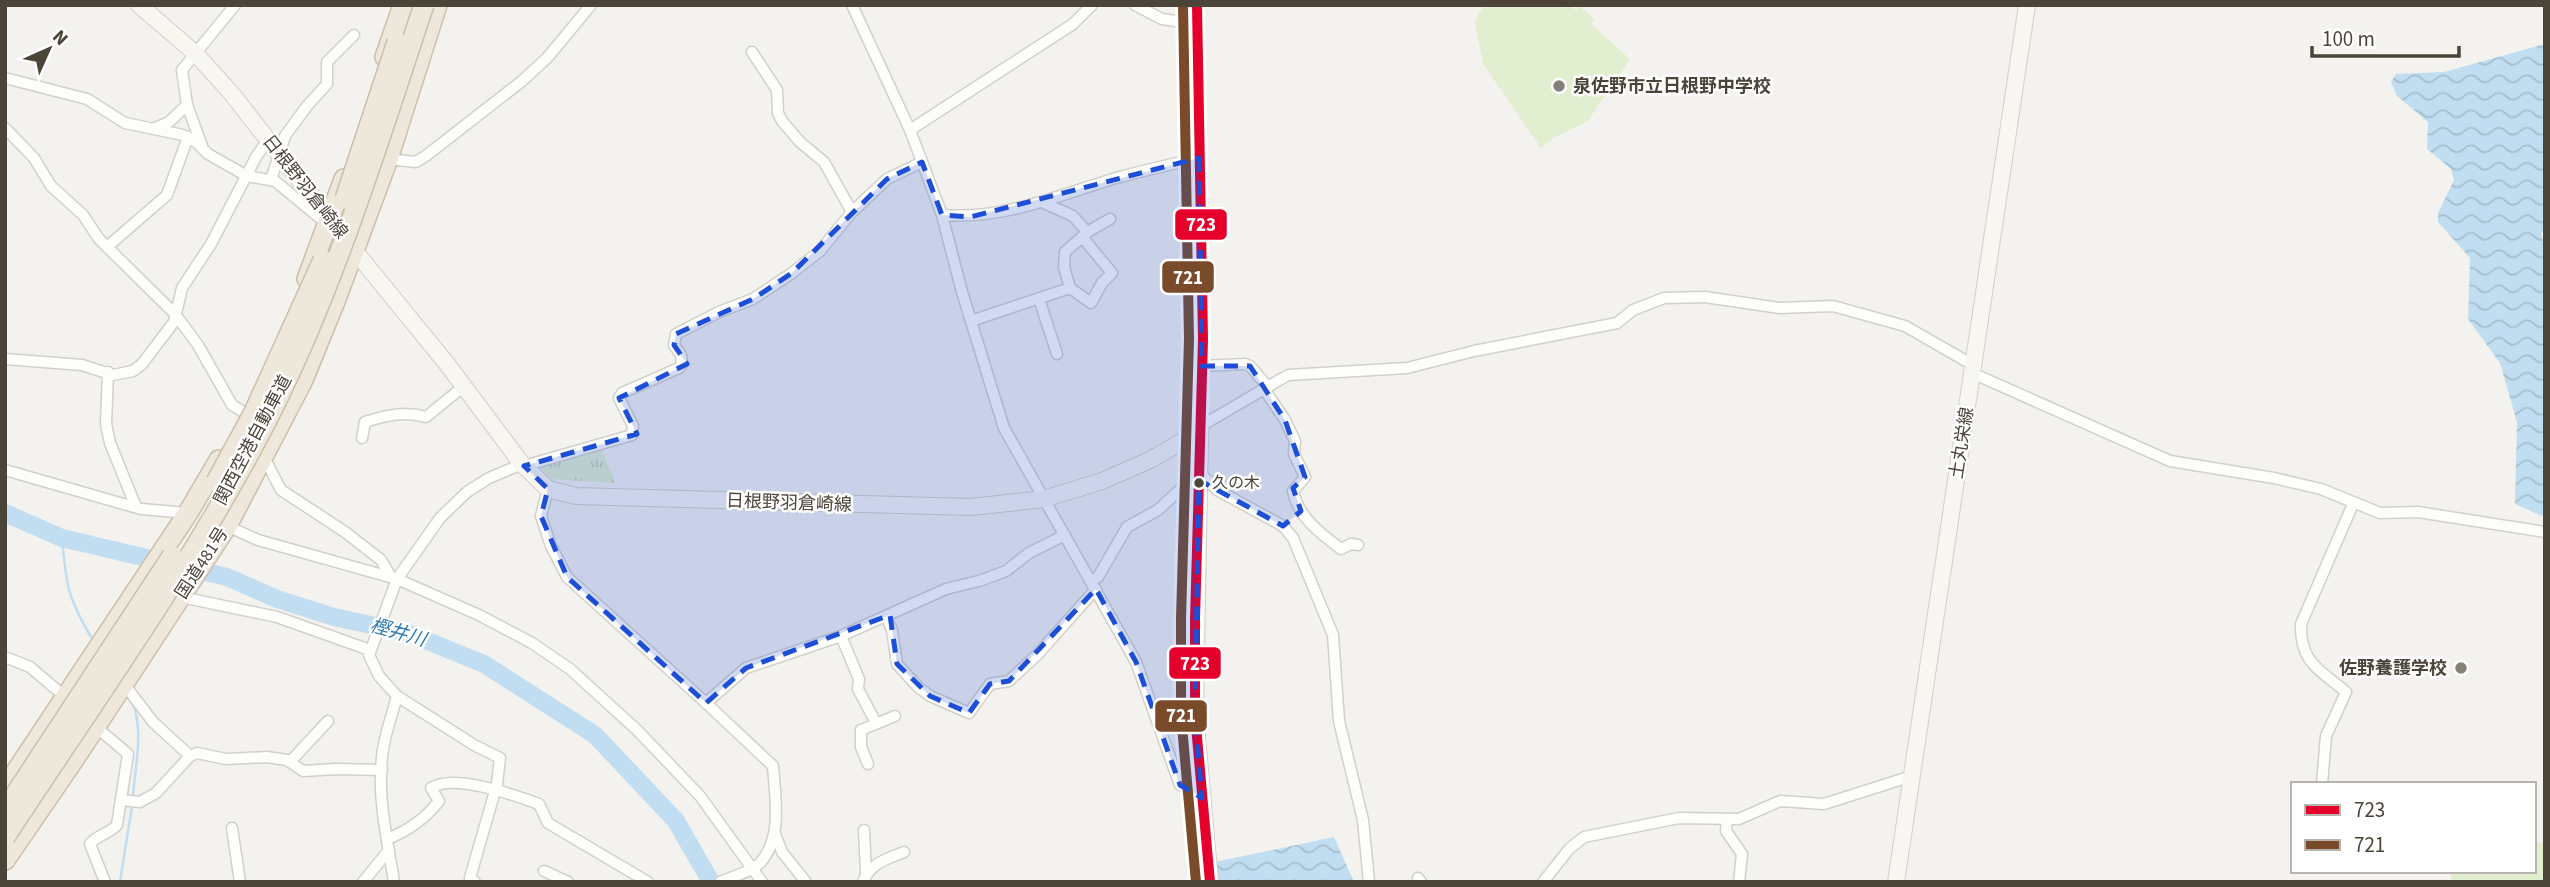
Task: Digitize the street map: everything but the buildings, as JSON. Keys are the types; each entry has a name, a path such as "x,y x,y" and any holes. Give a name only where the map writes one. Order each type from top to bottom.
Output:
{"highway":[{"path":"5,788 188,513 245,413 300,299 403,5"},
{"name":"関西空港自動車道","path":"5,810 185,536 254,412 335,233 363,140 410,5"},
{"name":"関西空港自動車道","path":"5,837 160,601 267,420 319,304 356,206 424,5"},
{"name":"国道481号","path":"5,860 124,684 226,526 303,380 388,159 437,5"}],"main road":[{"name":"日根野羽倉崎線","path":"139,5 195,53 268,140 328,220 464,386 523,465 548,489 576,496 971,507 1044,499 1102,481 1150,460 1200,429"},
{"name":"土丸栄線","path":"1896,882 2028,6"},
{"path":"1200,429 1195,715 1210,882"}],"street":[{"path":"203,149 187,105 182,70 235,5"},
{"path":"388,159 415,162 427,155 547,58 591,5"},
{"path":"852,5 910,130 942,215 1004,428 1136,662 1180,785 1202,799"},
{"path":"910,130 1073,24 1092,5"},
{"path":"1135,5 1162,19 1196,24"},
{"path":"1197,5 1202,366 1200,429"},
{"path":"271,180 290,129 327,84 327,62 354,35"},
{"path":"751,52 777,90 778,113 782,121 800,142 824,162 852,212"},
{"path":"5,78 87,99 125,123 188,138 247,176 275,181 328,220"},
{"path":"155,128 169,122 187,105"},
{"path":"5,128 34,158 51,186 83,215 107,247 175,314 198,345 232,404 245,413"},
{"path":"107,247 167,195 188,138"},
{"path":"5,359 82,365 114,375 123,374 142,364 174,322 183,288 211,244 256,157 268,140"},
{"path":"942,215 970,217 1042,202 1120,177 1199,158"},
{"path":"475,882 471,878 496,788 500,758 454,734 397,696 379,676 369,655 394,578 440,518 467,492 489,478 523,465 632,435 633,426 619,398 622,393 682,364 681,355 673,340 676,334 719,312 753,299 792,273 820,251 852,212 887,178 922,162"},
{"path":"1042,202 1073,216 1085,235 1112,272 1102,283 1091,303 1070,288 1064,267 1065,252 1085,235 1110,219"},
{"path":"971,321 1070,288"},
{"path":"1200,429 1288,375 1407,368 1474,351 1617,323 1633,310 1664,298 1705,297 1780,308 1833,306 1905,326 1973,369 2170,461 2274,478 2321,489 2380,513 2418,512 2545,532"},
{"path":"1039,299 1056,354"},
{"path":"1202,366 1250,366 1266,388 1295,440 1294,454 1305,477 1293,491 1301,511 1322,535 1340,549 1352,544 1358,545"},
{"path":"108,372 106,424 110,443 136,507"},
{"path":"362,438 365,422 389,414 410,413 426,417 464,386"},
{"path":"263,456 281,490 345,532 381,560 394,578"},
{"path":"5,470 136,507 188,513"},
{"path":"886,617 892,630 897,664 930,696 969,713 990,684 1009,681 1094,585 1127,527 1158,510 1199,472 1217,490 1283,526 1293,538 1333,635 1339,721 1363,820 1369,882"},
{"path":"548,489 541,516 551,546 567,577 773,766 776,809 772,845 758,865 719,882"},
{"path":"2322,782 2326,736 2346,692 2307,659 2301,643 2301,624 2353,504"},
{"path":"1283,526 1301,511"},
{"path":"226,526 258,540 394,578 479,615 532,643 570,668 619,712 700,796 762,882"},
{"path":"706,703 746,668 841,636 946,589 1006,571 1029,553 1065,535"},
{"path":"181,597 277,617 370,650"},
{"path":"841,636 859,679 858,688 876,723"},
{"path":"5,657 30,667 57,690"},
{"path":"124,684 153,722 190,756"},
{"path":"394,882 381,804 384,746 397,696"},
{"path":"868,764 861,747 861,730 895,716"},
{"path":"290,762 328,721"},
{"path":"102,732 128,754 117,825 111,831 93,839 90,844 105,882"},
{"path":"121,800 140,802 156,793 190,756 197,753 226,759 267,757 290,762 303,771 382,770"},
{"path":"1543,882 1570,848 1584,837 1679,818 1739,819 1780,801 1824,804 1912,776"},
{"path":"363,882 388,844 410,829 439,801 431,788 439,782 496,788 539,804 548,823 648,882"},
{"path":"1727,818 1726,831 1742,854 1739,882"},
{"path":"232,828 240,882"},
{"path":"774,828 782,852 806,882"},
{"path":"864,830 865,877"},
{"path":"865,877 877,863 904,852"},
{"path":"544,871 568,882"}],"highlighted area":[{"path":"1199,158 1202,366 1250,366 1285,420 1305,477 1293,488 1301,511 1283,526 1199,480 1195,715 1202,798 1180,785 1136,662 1096,589 1009,681 990,684 969,713 930,696 897,664 890,615 746,668 706,703 567,577 541,516 548,489 524,466 637,434 619,398 687,364 674,345 676,334 753,299 792,273 887,179 922,162 942,215 970,217"}],"green space":[{"name":"泉佐野市立日根野中学校","path":"1484,5 1559,5 1563,8 1569,5 1576,10 1580,6 1595,19 1591,24 1630,59 1587,122 1555,137 1541,148 1483,64 1475,21"},
{"path":"601,447 615,483 549,479 537,463"},
{"path":"2536,840 2545,846 2545,882 2450,882 2452,873 2536,873"}],"water":[{"path":"2545,44 2545,228 2541,234 2545,247 2545,515 2542,516 2515,504 2517,422 2500,363 2468,319 2470,258 2438,222 2438,213 2454,180 2451,169 2427,149 2428,122 2397,96 2391,82 2396,74 2444,72"},
{"path":"1334,837 1354,882 1217,882 1215,862"}],"waterway":[{"name":"樫井川","path":"5,513 62,538 227,577 277,599 334,617 408,633 484,664 595,735 676,821 711,882"},
{"path":"62,538 70,592 78,614 93,640"},
{"path":"132,702 138,725 133,799"},
{"path":"120,882 132,806"}],"transit line":[{"name":"721","path":"1183,5 1189,339 1181,715 1196,882"},
{"name":"723","path":"1197,5 1203,339 1195,715 1210,882"}],"place":[{"name":"泉佐野市立日根野中学校","path":"1559,86"},
{"name":"久の木","path":"1199,483"},
{"name":"佐野養護学校","path":"2461,668"}]}
